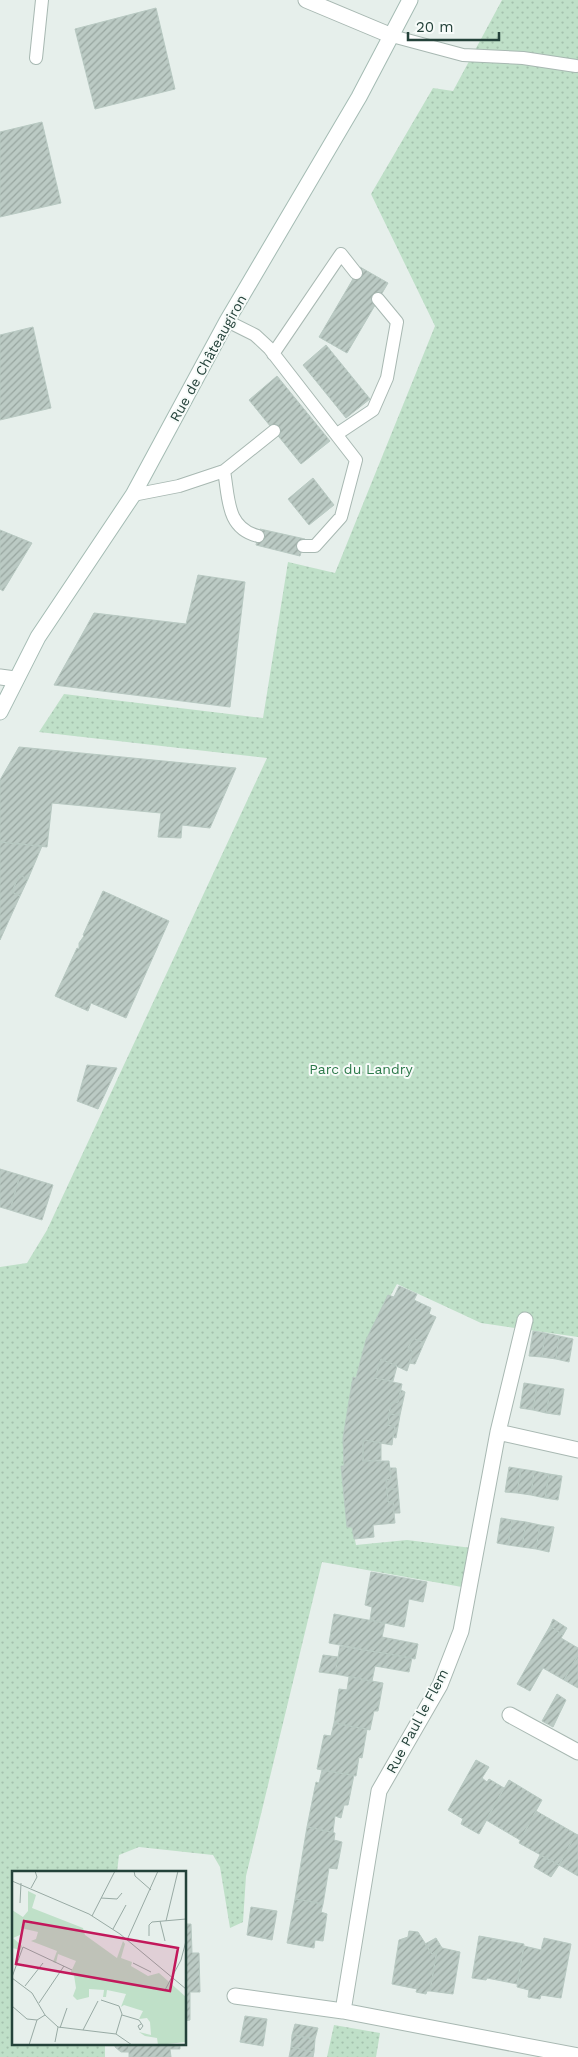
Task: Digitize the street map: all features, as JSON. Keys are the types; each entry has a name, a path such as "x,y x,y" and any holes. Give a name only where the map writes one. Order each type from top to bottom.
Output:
{"street":[{"path":"306,0 392,36"},
{"name":"Rue de Châteaugiron","path":"0,712 38,637 132,495 227,321 295,207 392,36 410,0"},
{"path":"0,676 15,680"},
{"name":"Rue Paul le Flem","path":"342,2011 379,1791 440,1685 460,1631 474,1571 498,1432 524,1320"},
{"path":"498,1432 578,1450"},
{"path":"510,1715 578,1752"},
{"path":"235,1996 342,2011 578,2056"}],"lane":[{"path":"36,58 42,0"},
{"path":"392,36 463,55 523,58 576,66"},
{"path":"272,354 341,254 356,273"},
{"path":"337,434 373,410 387,378 397,322 378,300"},
{"path":"227,321 255,335 272,354 307,405 337,434 356,460 340,517 315,546 303,546"},
{"path":"132,495 178,486 224,471 274,431"},
{"path":"224,471 233,520 246,532 258,536"}],"green space":[{"name":"Parc du Landry","path":"502,0 578,0 578,1337 481,1323 397,1284 374,1326 344,1483 356,1545 407,1540 472,1548 462,1587 322,1562 246,1876 243,1922 230,1928 220,1867 213,1855 139,1847 119,1855 117,1871 12,1871 12,2044 105,2044 105,2057 0,2057 0,1267 27,1263 47,1230 267,758 39,732 64,694 263,718 288,562 335,573 435,326 371,194 433,88 453,91"},
{"path":"334,2025 380,2033 376,2057 327,2057"}],"building":[{"path":"156,8 175,89 95,109 75,29"},
{"path":"42,122 61,203 0,217 0,132"},
{"path":"360,267 388,283 347,353 319,337"},
{"path":"33,327 51,408 0,420 0,335"},
{"path":"326,345 370,399 346,418 303,365"},
{"path":"277,376 330,441 301,464 249,400"},
{"path":"313,478 334,505 309,525 288,499"},
{"path":"260,529 305,539 300,556 256,545"},
{"path":"0,530 32,543 3,591 0,589"},
{"path":"198,575 245,582 230,707 54,685 94,613 186,624"},
{"path":"19,747 236,768 210,828 182,825 181,838 158,837 161,813 52,803 47,847 0,842 0,780"},
{"path":"0,842 42,846 28,879 19,875 12,892 20,896 0,940"},
{"path":"19,875 28,879 20,896 12,892"},
{"path":"103,891 169,921 126,1018 91,1003 88,1011 55,996 77,948 79,949 79,943 84,936"},
{"path":"87,1065 117,1068 98,1109 77,1101"},
{"path":"0,1169 20,1175 10,1210 0,1207"},
{"path":"20,1175 53,1185 42,1220 10,1210"},
{"path":"399,1286 417,1294 414,1300 431,1308 429,1314 436,1317 424,1343 413,1338 408,1348 413,1352 407,1371 381,1359 375,1378 402,1384 398,1402 391,1403 389,1414 388,1425 395,1427 392,1445 363,1440 363,1461 389,1461 391,1479 386,1480 388,1502 393,1502 395,1523 373,1525 374,1537 354,1539 352,1527 347,1527 341,1466 344,1466 343,1438 353,1377 356,1378 366,1340 388,1295 394,1297"},
{"path":"533,1331 545,1333 542,1357 529,1356"},
{"path":"545,1333 559,1336 556,1359 542,1357"},
{"path":"559,1336 573,1339 569,1362 556,1359"},
{"path":"413,1338 424,1343 415,1364 409,1363 413,1352 408,1348"},
{"path":"381,1359 397,1366 393,1381 375,1378"},
{"path":"524,1383 537,1385 533,1410 520,1408"},
{"path":"537,1385 551,1387 546,1413 533,1410"},
{"path":"551,1387 564,1389 560,1415 546,1413"},
{"path":"401,1390 405,1392 400,1415 389,1414 391,1403 398,1402"},
{"path":"389,1414 400,1415 396,1438 393,1437 395,1427 388,1425"},
{"path":"363,1440 381,1443 381,1460 363,1461"},
{"path":"509,1467 521,1469 517,1493 505,1492"},
{"path":"390,1468 396,1468 398,1489 387,1489 386,1480 391,1479"},
{"path":"521,1469 534,1471 531,1495 517,1493"},
{"path":"534,1471 549,1474 545,1498 531,1495"},
{"path":"549,1474 562,1476 558,1500 545,1498"},
{"path":"387,1489 398,1489 400,1513 394,1513 393,1502 388,1502"},
{"path":"501,1518 512,1520 508,1545 497,1543"},
{"path":"512,1520 526,1522 522,1547 508,1545"},
{"path":"526,1522 540,1525 536,1549 522,1547"},
{"path":"540,1525 554,1527 549,1552 536,1549"},
{"path":"371,1572 427,1582 423,1602 409,1599 404,1627 370,1620 372,1607 365,1605"},
{"path":"334,1614 385,1623 382,1637 418,1644 415,1659 329,1643"},
{"path":"553,1619 567,1628 563,1635 550,1626"},
{"path":"550,1626 563,1635 561,1638 578,1648 578,1655 564,1680 543,1668 530,1691 517,1684"},
{"path":"340,1646 412,1658 409,1672 375,1666 372,1681 335,1674"},
{"path":"323,1655 338,1657 335,1674 319,1672"},
{"path":"578,1655 578,1688 564,1680"},
{"path":"349,1677 383,1683 378,1711 374,1711 370,1730 334,1723 339,1689 347,1690"},
{"path":"557,1694 566,1700 553,1727 542,1721"},
{"path":"334,1723 367,1729 362,1758 359,1757 356,1776 317,1769 324,1735 331,1736"},
{"path":"476,1760 489,1767 482,1778 487,1782 489,1779 504,1788 479,1834 461,1824 463,1819 448,1810"},
{"path":"322,1770 354,1775 348,1805 344,1805 341,1818 335,1816 333,1832 307,1827 316,1782 319,1783"},
{"path":"509,1780 542,1800 520,1840 486,1820"},
{"path":"536,1811 576,1834 559,1865 519,1843"},
{"path":"307,1827 335,1833 334,1840 342,1842 337,1869 329,1868 323,1904 295,1899"},
{"path":"576,1834 578,1835 578,1876 559,1865"},
{"path":"540,1855 559,1865 551,1877 534,1867"},
{"path":"295,1899 323,1904 321,1912 327,1914 323,1941 315,1940 314,1948 287,1943"},
{"path":"251,1907 277,1911 272,1940 247,1935"},
{"path":"186,1924 191,1924 192,1953 199,1953 200,1992 190,1992 190,2020 186,2021"},
{"path":"409,1931 418,1932 432,1954 437,1950 430,1991 427,1991 426,1994 416,1992 417,1989 392,1984 399,1940 408,1937"},
{"path":"479,1936 524,1944 517,1984 487,1978 486,1980 472,1978"},
{"path":"436,1938 442,1948 432,1954 425,1944"},
{"path":"544,1938 571,1944 561,1998 541,1995 540,1999 528,1997 529,1990 517,1987 524,1946 541,1950"},
{"path":"442,1948 460,1952 453,1994 430,1991 437,1950"},
{"path":"245,2016 267,2019 263,2046 240,2042"},
{"path":"295,2024 318,2028 315,2039 292,2035"},
{"path":"292,2035 315,2039 314,2052 291,2047"},
{"path":"115,2044 129,2044 129,2052 121,2052 115,2047"},
{"path":"129,2044 180,2044 180,2049 170,2049 171,2057 129,2057"},
{"path":"291,2047 314,2052 313,2057 289,2057"}]}
